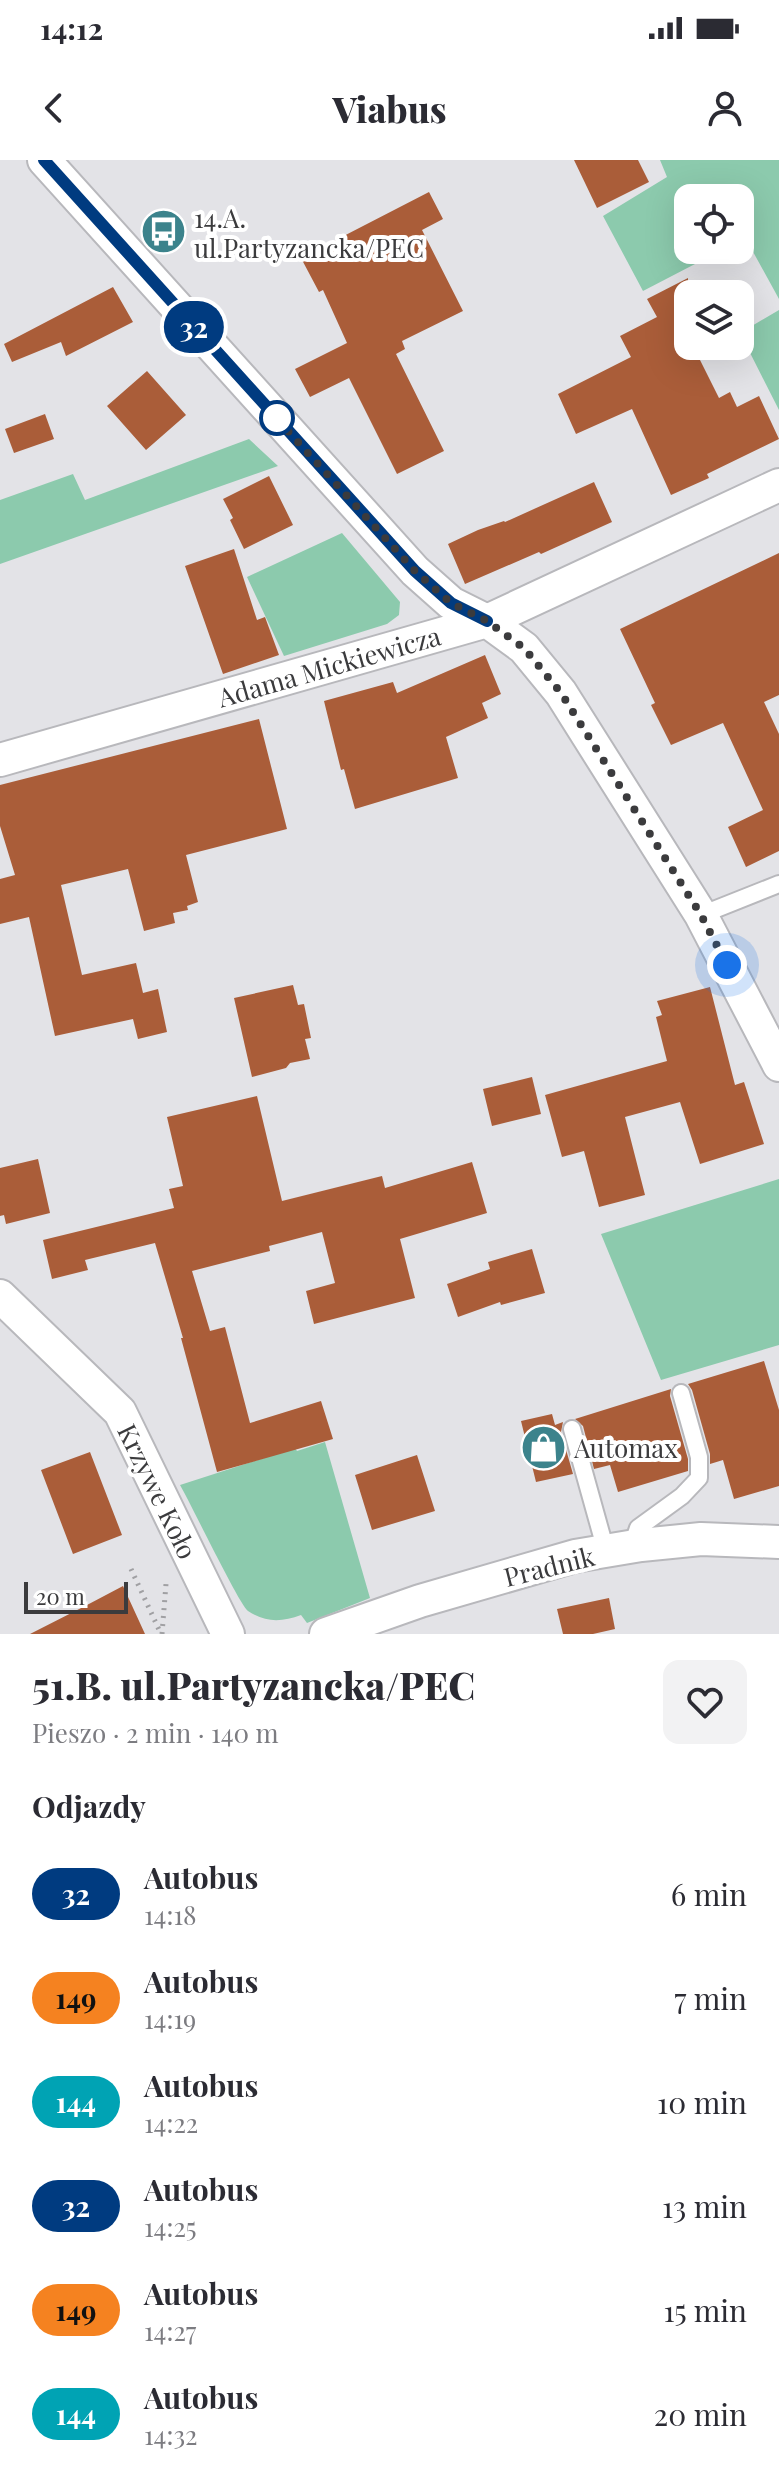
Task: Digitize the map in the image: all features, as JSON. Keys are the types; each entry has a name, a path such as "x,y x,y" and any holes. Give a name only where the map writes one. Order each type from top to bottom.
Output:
{"street":[{"path":"44,160 415,571 451,603 487,621 524,648 561,693 701,915 779,1065"},
{"name":"Adama Mickiewicza","path":"0,760 487,621 779,485"},
{"name":"Krzywe Koło","path":"0,1296 120,1412 228,1634"},
{"name":"Pradnik","path":"326,1634 420,1601 575,1556 701,1539 779,1542"}],"lane":[{"path":"701,915 779,884"},
{"path":"572,1429 619,1549 638,1528 682,1496 699,1478 699,1457 681,1393"}],"path":[{"path":"131,1569 162,1634"},
{"path":"162,1634 167,1577"}],"green space":[{"path":"660,160 779,160 779,299 754,254 754,184 674,184 674,264 695,264 643,291 603,216 667,177"},
{"path":"779,310 779,410 754,360 754,325"},
{"path":"249,439 278,466 0,564 0,500 73,474 85,500"},
{"path":"342,533 400,602 399,615 387,624 284,656 247,577"},
{"path":"779,1179 779,1345 661,1380 601,1234"},
{"path":"325,1442 370,1598 307,1623 301,1615 281,1620 261,1618 243,1605 180,1485 295,1448 297,1451"}],"building":[{"path":"574,160 638,160 649,182 597,208"},
{"path":"429,192 443,219 422,230 463,311 402,341 405,349 396,354 444,451 397,474 349,378 310,397 295,369 347,343 323,290 319,292 301,258"},
{"path":"674,285 674,360 700,360 719,398 730,392 737,407 759,396 779,439 707,474 709,478 671,495 632,409 576,434 558,394 631,357 620,336 657,317 647,299"},
{"path":"113,287 133,322 66,356 61,342 12,362 4,344"},
{"path":"147,371 186,415 146,450 107,406"},
{"path":"45,414 54,439 14,453 5,429"},
{"path":"269,476 293,525 244,549 223,499"},
{"path":"594,482 612,522 465,584 448,544"},
{"path":"234,549 257,620 265,617 279,655 223,674 185,566"},
{"path":"779,553 779,695 764,702 779,734 779,851 746,867 728,827 763,810 723,723 671,745 620,629"},
{"path":"485,655 501,694 482,703 488,718 446,737 458,778 355,809 344,769 341,770 324,701 393,682 397,693"},
{"path":"259,719 287,829 186,855 198,902 187,906 188,910 173,913 175,923 144,931 128,869 61,885 82,975 136,963 143,993 158,989 167,1032 138,1039 133,1019 55,1036 29,917 0,924 0,879 15,875 0,826 0,785"},
{"path":"293,985 298,1005 304,1004 311,1038 305,1039 310,1059 252,1077 234,998"},
{"path":"710,987 735,1085 744,1082 764,1144 700,1164 680,1102 625,1117 645,1195 599,1207 584,1151 562,1157 545,1095 667,1061 656,1017 662,1015 657,1001"},
{"path":"532,1077 541,1114 492,1126 483,1089"},
{"path":"257,1096 282,1201 382,1176 385,1188 472,1162 487,1213 400,1239 415,1298 314,1324 306,1291 335,1283 322,1232 269,1246 270,1251 192,1271 210,1331 225,1327 250,1423 321,1401 333,1439 217,1472 155,1243 85,1260 88,1270 52,1279 43,1240 174,1208 169,1189 183,1186 167,1117"},
{"path":"38,1159 50,1213 6,1224 4,1215 0,1216 0,1168"},
{"path":"532,1249 545,1293 501,1305 500,1302 458,1317 447,1284 490,1269 488,1262"},
{"path":"764,1361 779,1410 779,1486 734,1499 723,1460 710,1464 710,1454 688,1384"},
{"path":"671,1389 670,1396 688,1459 688,1471 618,1492 610,1465 594,1469 583,1426 575,1419"},
{"path":"552,1414 555,1425 563,1422 561,1432 573,1474 536,1482 521,1421"},
{"path":"90,1452 122,1535 73,1554 41,1470"},
{"path":"417,1455 435,1511 372,1530 355,1475"},
{"path":"123,1586 145,1634 30,1634 87,1605"},
{"path":"609,1598 615,1629 593,1634 563,1634 557,1609"}],"bus line":[{"name":"32","path":"44,160 415,571 451,603 487,621"}],"place":[{"name":"14.A. ul.Partyzancka/PEC","path":"163,232"},
{"name":"Automax","path":"543,1447"}],"route":[{"path":"277,418 268,409 415,571 451,603 487,621 524,648 561,693 701,915 727,965"}]}
